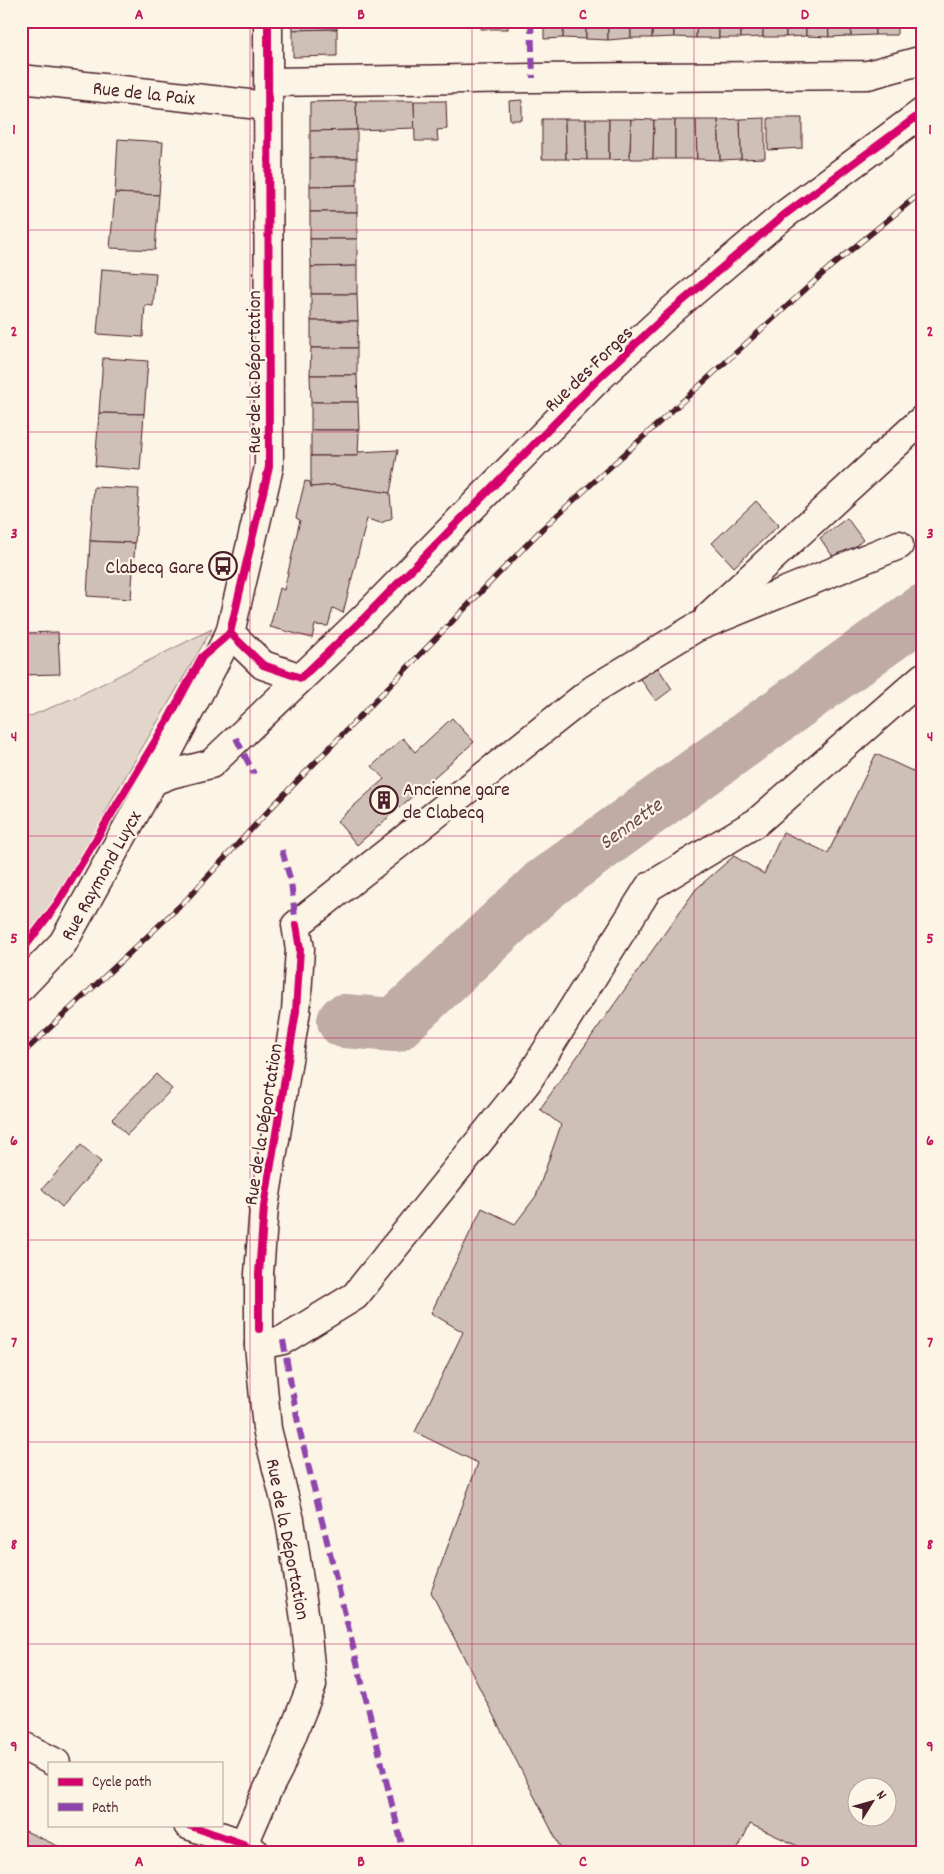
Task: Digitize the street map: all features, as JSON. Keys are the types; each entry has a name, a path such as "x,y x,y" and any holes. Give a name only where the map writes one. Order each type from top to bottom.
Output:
{"main road":[{"name":"Rue de la Déportation","path":"230,633 269,467 268,21"},
{"path":"268,94 542,78 868,75 923,60"},
{"name":"Rue de la Paix","path":"21,79 268,94"},
{"name":"Rue des Forges","path":"152,781 211,764 236,738 261,717 362,620 600,378 672,310 784,214 923,112"},
{"path":"695,628 923,419"},
{"path":"695,628 899,545"},
{"name":"Rue de la Déportation","path":"246,1850 312,1684 306,1626 290,1520 267,1429 258,1345 259,1274 264,1207 298,992 300,949 296,925 594,689 695,628"},
{"path":"230,633 263,665 301,678"},
{"name":"Rue Raymond Luycx","path":"21,987 63,943 152,781 230,633"},
{"path":"258,1345 283,1340 355,1296 527,1082 649,887 757,822 923,677"},
{"path":"21,1746 54,1762"},
{"path":"190,1826 246,1850"}],"shaded area":[{"path":"212,629 114,796 81,862 21,954 21,720 78,696"}],"building":[{"path":"89,21 125,21 125,24"},
{"path":"292,21 337,21 337,29 293,30"},
{"path":"481,21 508,21 508,29 481,29"},
{"path":"544,21 564,21 563,38 544,39"},
{"path":"564,21 586,21 586,39 563,38"},
{"path":"586,21 608,21 608,40 586,39"},
{"path":"608,21 631,21 631,38 608,40"},
{"path":"631,21 653,21 652,38 631,38"},
{"path":"653,21 674,21 674,37 652,38"},
{"path":"674,21 697,21 696,38 674,37"},
{"path":"697,21 719,21 719,38 696,38"},
{"path":"719,21 741,21 741,38 719,38"},
{"path":"741,21 763,21 763,37 741,38"},
{"path":"763,21 786,21 786,37 763,37"},
{"path":"786,21 806,21 806,36 786,37"},
{"path":"806,21 828,21 829,37 806,36"},
{"path":"828,21 851,21 851,36 829,37"},
{"path":"851,21 875,21 875,35 851,36"},
{"path":"875,21 897,21 897,35 875,35"},
{"path":"915,21 923,21 923,33"},
{"path":"337,29 337,56 293,57 293,30"},
{"path":"522,100 522,120 510,120 509,101"},
{"path":"356,101 357,130 310,131 310,102"},
{"path":"356,101 414,101 415,128 357,130"},
{"path":"414,101 446,101 447,129 437,130 438,141 415,141"},
{"path":"765,118 765,158 741,159 740,119"},
{"path":"768,118 802,118 802,148 768,150"},
{"path":"542,119 565,119 566,159 542,159"},
{"path":"565,119 586,119 587,160 566,159"},
{"path":"586,119 609,119 609,160 587,160"},
{"path":"609,119 631,119 630,159 609,160"},
{"path":"631,119 654,120 653,159 630,159"},
{"path":"740,119 741,159 720,160 718,120"},
{"path":"654,120 675,120 675,159 653,159"},
{"path":"675,120 696,120 697,159 675,159"},
{"path":"696,120 718,120 720,160 697,159"},
{"path":"357,130 357,158 310,158 310,131"},
{"path":"118,139 163,142 159,195 115,193"},
{"path":"310,158 357,158 357,185 310,186"},
{"path":"357,185 357,212 310,212 310,186"},
{"path":"115,193 159,195 155,250 110,248"},
{"path":"310,212 357,212 357,239 310,239"},
{"path":"310,239 357,239 357,266 311,267"},
{"path":"357,266 357,294 311,294 311,267"},
{"path":"102,269 156,273 153,306 145,305 143,337 97,334"},
{"path":"311,294 357,294 358,321 311,321"},
{"path":"311,321 358,321 357,348 311,348"},
{"path":"311,348 357,348 357,375 310,375"},
{"path":"103,358 148,361 144,414 99,413"},
{"path":"310,375 357,375 358,402 311,402"},
{"path":"311,402 358,402 359,430 311,430"},
{"path":"99,413 144,414 140,470 95,466"},
{"path":"311,430 359,430 358,456 311,456"},
{"path":"398,450 390,493 335,485 311,487 311,456 358,456 358,452"},
{"path":"305,481 310,482 311,487 335,485 390,493 392,518 381,523 367,519 343,613 333,608 328,626 315,625 312,638 270,627 280,588 284,590 300,520 296,518"},
{"path":"94,487 139,489 135,543 90,541"},
{"path":"756,501 779,525 734,567 712,543"},
{"path":"847,518 863,540 836,561 820,538"},
{"path":"90,541 135,543 131,599 87,596"},
{"path":"58,632 60,674 21,675 21,633"},
{"path":"656,665 672,689 656,701 639,677"},
{"name":"Ancienne gare de Clabecq","path":"452,718 474,742 357,845 337,821 384,779 372,766 403,738 415,752"},
{"path":"876,754 923,776 923,1853 813,1853 750,1824 736,1853 563,1853 431,1592 478,1463 415,1432 463,1332 431,1313 482,1208 515,1224 536,1196 561,1125 540,1109 696,889 734,856 764,874 783,832 828,853"},
{"path":"156,1074 172,1089 127,1135 112,1119"},
{"path":"81,1145 101,1162 62,1207 42,1189"},
{"path":"21,1829 73,1853 21,1853"}],"waterway":[{"name":"Sennette","path":"344,1021 395,1025 544,885 923,611"}],"railway":[{"path":"21,1055 186,900 270,809 542,529 829,268 923,191"}],"marked path":[{"path":"531,21 533,78"},
{"path":"236,738 254,774"},
{"path":"282,850 291,882 296,925"},
{"path":"283,1340 299,1428 404,1853"}],"cycle path":[{"path":"230,633 269,467 268,21"},
{"path":"230,633 263,665 301,678 362,620 599,378 672,310 784,215 923,112"},
{"path":"21,952 57,904 168,720 202,657 230,633"},
{"path":"259,1329 259,1274 264,1207 296,1011 300,949 296,925"},
{"path":"191,1826 243,1844 256,1853"}],"place":[{"name":"Clabecq Gare","path":"223,566"},
{"name":"Ancienne gare de Clabecq","path":"384,800"}]}
